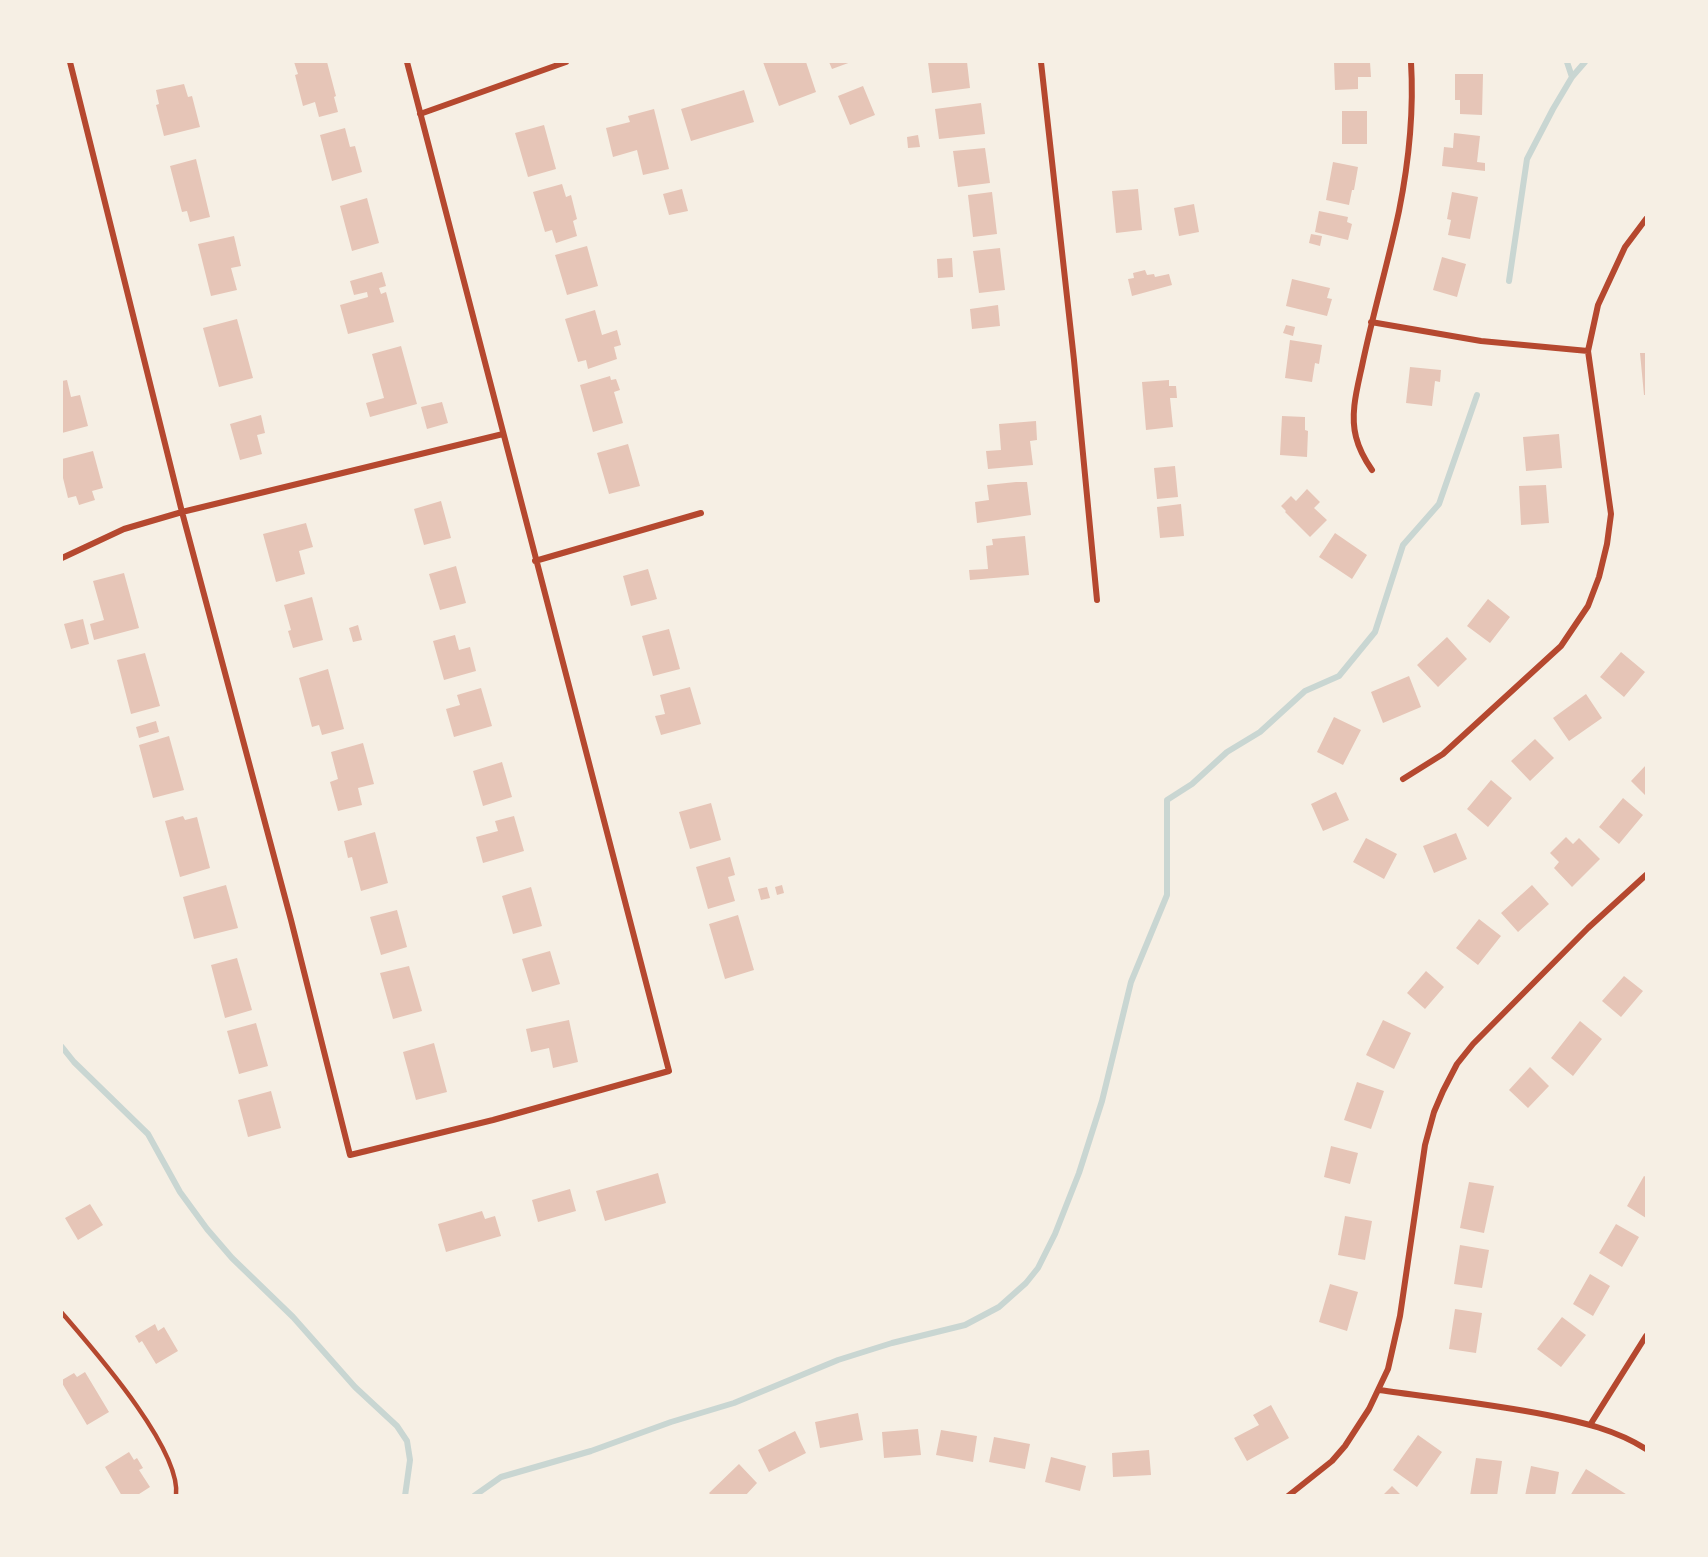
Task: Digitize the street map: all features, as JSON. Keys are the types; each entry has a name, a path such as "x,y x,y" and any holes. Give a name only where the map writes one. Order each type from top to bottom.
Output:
{"street":[{"path":"70,62 182,512 291,920 350,1155 493,1120 669,1071 407,62"},
{"path":"420,114 566,62"},
{"path":"1041,62 1097,600"},
{"path":"1372,470 1359,447 1354,423 1354,404 1371,322 1399,211 1407,163 1413,101 1411,62"},
{"path":"1403,779 1443,754 1561,646 1588,606 1602,566 1611,514 1588,351 1598,304 1625,247 1647,219"},
{"path":"1371,322 1481,340 1588,351"},
{"path":"62,558 78,548 124,529 182,512 502,434"},
{"path":"535,561 701,513"},
{"path":"1288,1496 1314,1477 1345,1446 1379,1390 1388,1369 1400,1316 1425,1145 1434,1112 1457,1064 1473,1044 1588,928 1647,875"},
{"path":"1590,1425 1647,1336"},
{"path":"1379,1390 1510,1408 1590,1425 1629,1438 1647,1449"}],"lane":[{"path":"62,1313 109,1368 148,1423 170,1465 176,1496"}],"building":[{"path":"294,62 327,62 338,112 319,117 315,102 303,106"},
{"path":"763,62 806,62 816,92 779,106"},
{"path":"829,62 851,62 832,69"},
{"path":"928,62 967,62 970,88 932,93"},
{"path":"1334,62 1370,62 1371,77 1358,77 1358,89 1335,90"},
{"path":"1455,74 1483,74 1482,115 1460,114 1460,100 1455,100"},
{"path":"184,84 188,97 192,96 200,127 164,136 156,105 159,104 156,90"},
{"path":"863,86 875,115 850,125 838,96"},
{"path":"744,90 754,122 691,141 681,109"},
{"path":"981,103 985,134 939,139 935,109"},
{"path":"654,109 669,169 643,175 637,150 613,157 606,128 630,122 628,116"},
{"path":"1342,111 1367,111 1367,144 1342,144"},
{"path":"544,125 556,169 528,177 515,133"},
{"path":"345,128 350,147 355,146 362,172 332,181 320,135"},
{"path":"1454,133 1480,136 1477,162 1485,163 1485,171 1442,166 1444,147 1453,148"},
{"path":"918,135 920,147 908,148 907,137"},
{"path":"985,148 990,183 958,187 953,151"},
{"path":"196,159 210,217 190,222 187,211 182,212 170,166"},
{"path":"1333,162 1358,167 1349,205 1326,200"},
{"path":"562,184 566,197 571,195 577,219 573,221 577,236 556,243 552,230 545,232 533,192"},
{"path":"682,189 688,211 669,215 663,194"},
{"path":"1138,189 1142,230 1116,233 1112,191"},
{"path":"992,192 997,234 973,237 968,195"},
{"path":"1452,192 1478,197 1470,239 1448,235 1451,220 1447,219"},
{"path":"367,198 379,243 352,251 340,206"},
{"path":"1194,204 1199,232 1179,236 1174,208"},
{"path":"1319,211 1348,217 1347,222 1352,224 1348,240 1315,232"},
{"path":"1311,234 1322,236 1320,246 1309,243"},
{"path":"234,236 241,266 231,268 237,290 211,296 198,244"},
{"path":"587,246 598,286 567,295 555,255"},
{"path":"1000,248 1005,290 979,293 973,251"},
{"path":"1442,257 1466,264 1457,297 1433,290"},
{"path":"952,258 953,277 938,278 937,259"},
{"path":"1145,270 1147,275 1154,274 1155,277 1169,274 1172,285 1132,296 1128,279 1134,278 1133,273"},
{"path":"382,272 386,286 379,288 381,294 386,292 394,322 348,334 340,305 368,297 367,292 354,295 350,281"},
{"path":"1292,279 1330,288 1327,298 1332,299 1327,316 1286,306"},
{"path":"998,305 1000,326 972,329 970,309"},
{"path":"595,310 602,335 617,330 621,345 614,347 617,359 588,369 586,360 578,362 565,319"},
{"path":"237,319 253,378 219,387 203,328"},
{"path":"1286,325 1295,327 1293,336 1283,333"},
{"path":"1290,340 1322,345 1319,364 1315,363 1312,382 1285,378"},
{"path":"401,346 417,404 370,417 366,403 384,398 372,354"},
{"path":"1640,353 1646,353 1646,395 1644,395"},
{"path":"1410,367 1441,370 1440,382 1435,381 1432,406 1406,403"},
{"path":"610,376 611,380 616,379 620,390 614,392 623,423 593,432 580,385"},
{"path":"67,380 71,397 80,395 88,426 62,433 62,381"},
{"path":"1169,380 1169,386 1176,386 1177,398 1170,398 1173,427 1146,430 1142,382"},
{"path":"442,402 448,423 427,429 421,407"},
{"path":"261,415 265,433 257,435 262,454 240,460 230,424"},
{"path":"1282,416 1305,417 1305,430 1308,431 1307,457 1280,455"},
{"path":"1036,421 1037,440 1030,441 1033,465 988,469 986,451 1001,450 999,424"},
{"path":"1559,434 1562,468 1526,471 1523,437"},
{"path":"628,444 640,486 609,494 597,453"},
{"path":"93,451 103,488 92,491 95,500 79,505 76,496 68,498 62,474 62,459"},
{"path":"1175,466 1178,497 1157,499 1154,468"},
{"path":"1027,482 1031,515 977,523 975,502 989,500 987,485"},
{"path":"1546,485 1549,523 1521,525 1519,486"},
{"path":"1307,489 1320,502 1314,508 1327,520 1310,537 1281,506 1291,496 1296,501"},
{"path":"441,501 451,538 424,545 414,509"},
{"path":"1181,504 1184,536 1160,538 1157,507"},
{"path":"306,523 313,547 299,551 305,574 276,582 263,534"},
{"path":"1335,533 1367,555 1352,579 1319,557"},
{"path":"1025,536 1029,575 970,580 969,570 988,569 986,546 993,545 992,539"},
{"path":"456,566 466,603 440,610 429,574"},
{"path":"648,569 657,599 631,606 623,576"},
{"path":"124,573 139,628 94,640 90,624 104,620 93,581"},
{"path":"312,597 323,640 293,648 284,605"},
{"path":"1488,599 1510,617 1490,643 1467,626"},
{"path":"83,619 89,644 71,649 64,624"},
{"path":"358,625 362,640 353,642 349,628"},
{"path":"669,629 680,669 653,676 642,636"},
{"path":"455,635 459,650 470,647 476,671 444,680 433,641"},
{"path":"1447,637 1467,659 1438,687 1417,665"},
{"path":"1621,652 1645,672 1624,697 1600,677"},
{"path":"145,653 160,706 131,714 117,660"},
{"path":"328,669 344,729 322,735 319,725 312,727 299,678"},
{"path":"1409,676 1421,707 1383,723 1371,692"},
{"path":"690,687 701,724 661,735 655,716 665,714 660,695"},
{"path":"481,688 492,726 454,737 446,709 460,705 457,695"},
{"path":"1586,694 1602,718 1569,741 1553,718"},
{"path":"1334,717 1361,730 1343,765 1317,752"},
{"path":"156,721 159,732 139,738 136,727"},
{"path":"169,736 184,790 153,798 139,745"},
{"path":"1535,739 1554,758 1530,781 1511,761"},
{"path":"363,743 374,784 358,788 362,805 338,811 330,782 338,779 331,752"},
{"path":"502,762 512,797 483,806 473,771"},
{"path":"1646,765 1646,796 1631,781"},
{"path":"1491,780 1512,798 1488,827 1467,809"},
{"path":"1336,792 1349,820 1323,831 1311,804"},
{"path":"1623,798 1643,815 1619,844 1599,827"},
{"path":"711,803 721,840 690,849 679,812"},
{"path":"183,816 185,820 197,817 210,868 180,877 165,821"},
{"path":"514,816 524,851 483,863 476,837 498,831 495,821"},
{"path":"375,832 388,883 361,891 352,857 348,858 344,841"},
{"path":"1456,833 1467,859 1434,873 1423,846"},
{"path":"1566,837 1573,844 1579,838 1600,859 1572,887 1554,868 1559,862 1550,853"},
{"path":"1366,838 1397,854 1384,879 1353,862"},
{"path":"730,857 735,875 728,877 735,901 708,909 696,867"},
{"path":"226,885 238,928 194,939 183,897"},
{"path":"782,885 784,893 777,895 775,887"},
{"path":"1532,885 1549,904 1518,932 1501,913"},
{"path":"531,887 542,926 513,934 502,896"},
{"path":"767,887 770,898 761,900 758,889"},
{"path":"397,910 407,947 381,955 370,917"},
{"path":"738,915 754,970 725,979 709,924"},
{"path":"1479,919 1501,936 1478,965 1456,948"},
{"path":"550,951 560,984 532,992 522,959"},
{"path":"237,958 252,1010 225,1018 211,965"},
{"path":"409,966 422,1011 393,1019 380,973"},
{"path":"1426,971 1444,987 1425,1009 1407,993"},
{"path":"1624,976 1643,991 1621,1017 1602,1001"},
{"path":"569,1020 578,1062 553,1068 549,1048 531,1052 526,1029"},
{"path":"1383,1020 1411,1033 1394,1069 1366,1055"},
{"path":"1580,1021 1602,1039 1573,1076 1551,1058"},
{"path":"256,1023 268,1066 239,1074 227,1031"},
{"path":"434,1043 447,1092 416,1100 403,1052"},
{"path":"1530,1067 1549,1086 1528,1108 1509,1090"},
{"path":"1357,1082 1384,1091 1371,1129 1344,1120"},
{"path":"271,1091 281,1128 248,1137 238,1100"},
{"path":"1331,1146 1358,1153 1350,1184 1324,1177"},
{"path":"658,1173 666,1203 605,1221 596,1191"},
{"path":"1644,1176 1646,1177 1646,1218 1627,1206"},
{"path":"1469,1182 1494,1186 1484,1233 1460,1228"},
{"path":"570,1189 576,1211 538,1222 532,1200"},
{"path":"90,1204 103,1225 78,1240 65,1218"},
{"path":"482,1211 485,1219 495,1216 501,1236 446,1252 438,1224"},
{"path":"1345,1216 1372,1221 1365,1260 1338,1255"},
{"path":"1616,1224 1639,1237 1622,1267 1599,1253"},
{"path":"1460,1245 1489,1250 1482,1288 1454,1284"},
{"path":"1590,1274 1610,1286 1593,1316 1573,1304"},
{"path":"1330,1284 1358,1292 1347,1331 1319,1322"},
{"path":"1455,1309 1482,1313 1476,1353 1449,1349"},
{"path":"1562,1317 1586,1335 1561,1367 1537,1349"},
{"path":"155,1324 158,1331 164,1327 178,1351 156,1364 142,1341 139,1343 135,1336"},
{"path":"85,1372 109,1412 87,1425 62,1383 62,1380 74,1373 77,1377"},
{"path":"1271,1405 1289,1438 1247,1461 1234,1438 1259,1425 1253,1415"},
{"path":"858,1413 863,1440 820,1448 815,1422"},
{"path":"918,1429 921,1455 884,1458 882,1432"},
{"path":"941,1430 977,1436 973,1462 936,1455"},
{"path":"795,1431 806,1453 769,1472 758,1450"},
{"path":"1418,1435 1442,1452 1417,1487 1393,1470"},
{"path":"994,1437 1030,1444 1025,1469 989,1462"},
{"path":"1149,1450 1151,1475 1113,1477 1112,1453"},
{"path":"129,1452 134,1460 137,1458 143,1468 139,1470 150,1487 136,1496 122,1496 105,1467"},
{"path":"1051,1457 1086,1466 1080,1491 1045,1482"},
{"path":"1476,1458 1502,1461 1497,1496 1470,1496"},
{"path":"739,1464 757,1483 745,1496 712,1496 709,1493"},
{"path":"1531,1466 1559,1472 1555,1496 1525,1496"},
{"path":"1586,1469 1629,1496 1570,1496"},
{"path":"1392,1486 1402,1496 1382,1496"}],"waterway":[{"path":"1567,62 1572,77"},
{"path":"1509,281 1527,159 1572,77 1585,62"},
{"path":"474,1496 501,1477 591,1451 671,1422 734,1403 838,1360 892,1343 965,1325 999,1307 1026,1283 1038,1268 1055,1234 1079,1173 1102,1101 1131,982 1167,895 1167,800 1192,784 1227,752 1260,732 1305,691 1339,676 1375,632 1403,545 1439,504 1477,395"},
{"path":"62,1047 74,1062 148,1134 180,1192 232,1258 293,1317 355,1387 397,1426 407,1441 410,1460 405,1496"}]}
